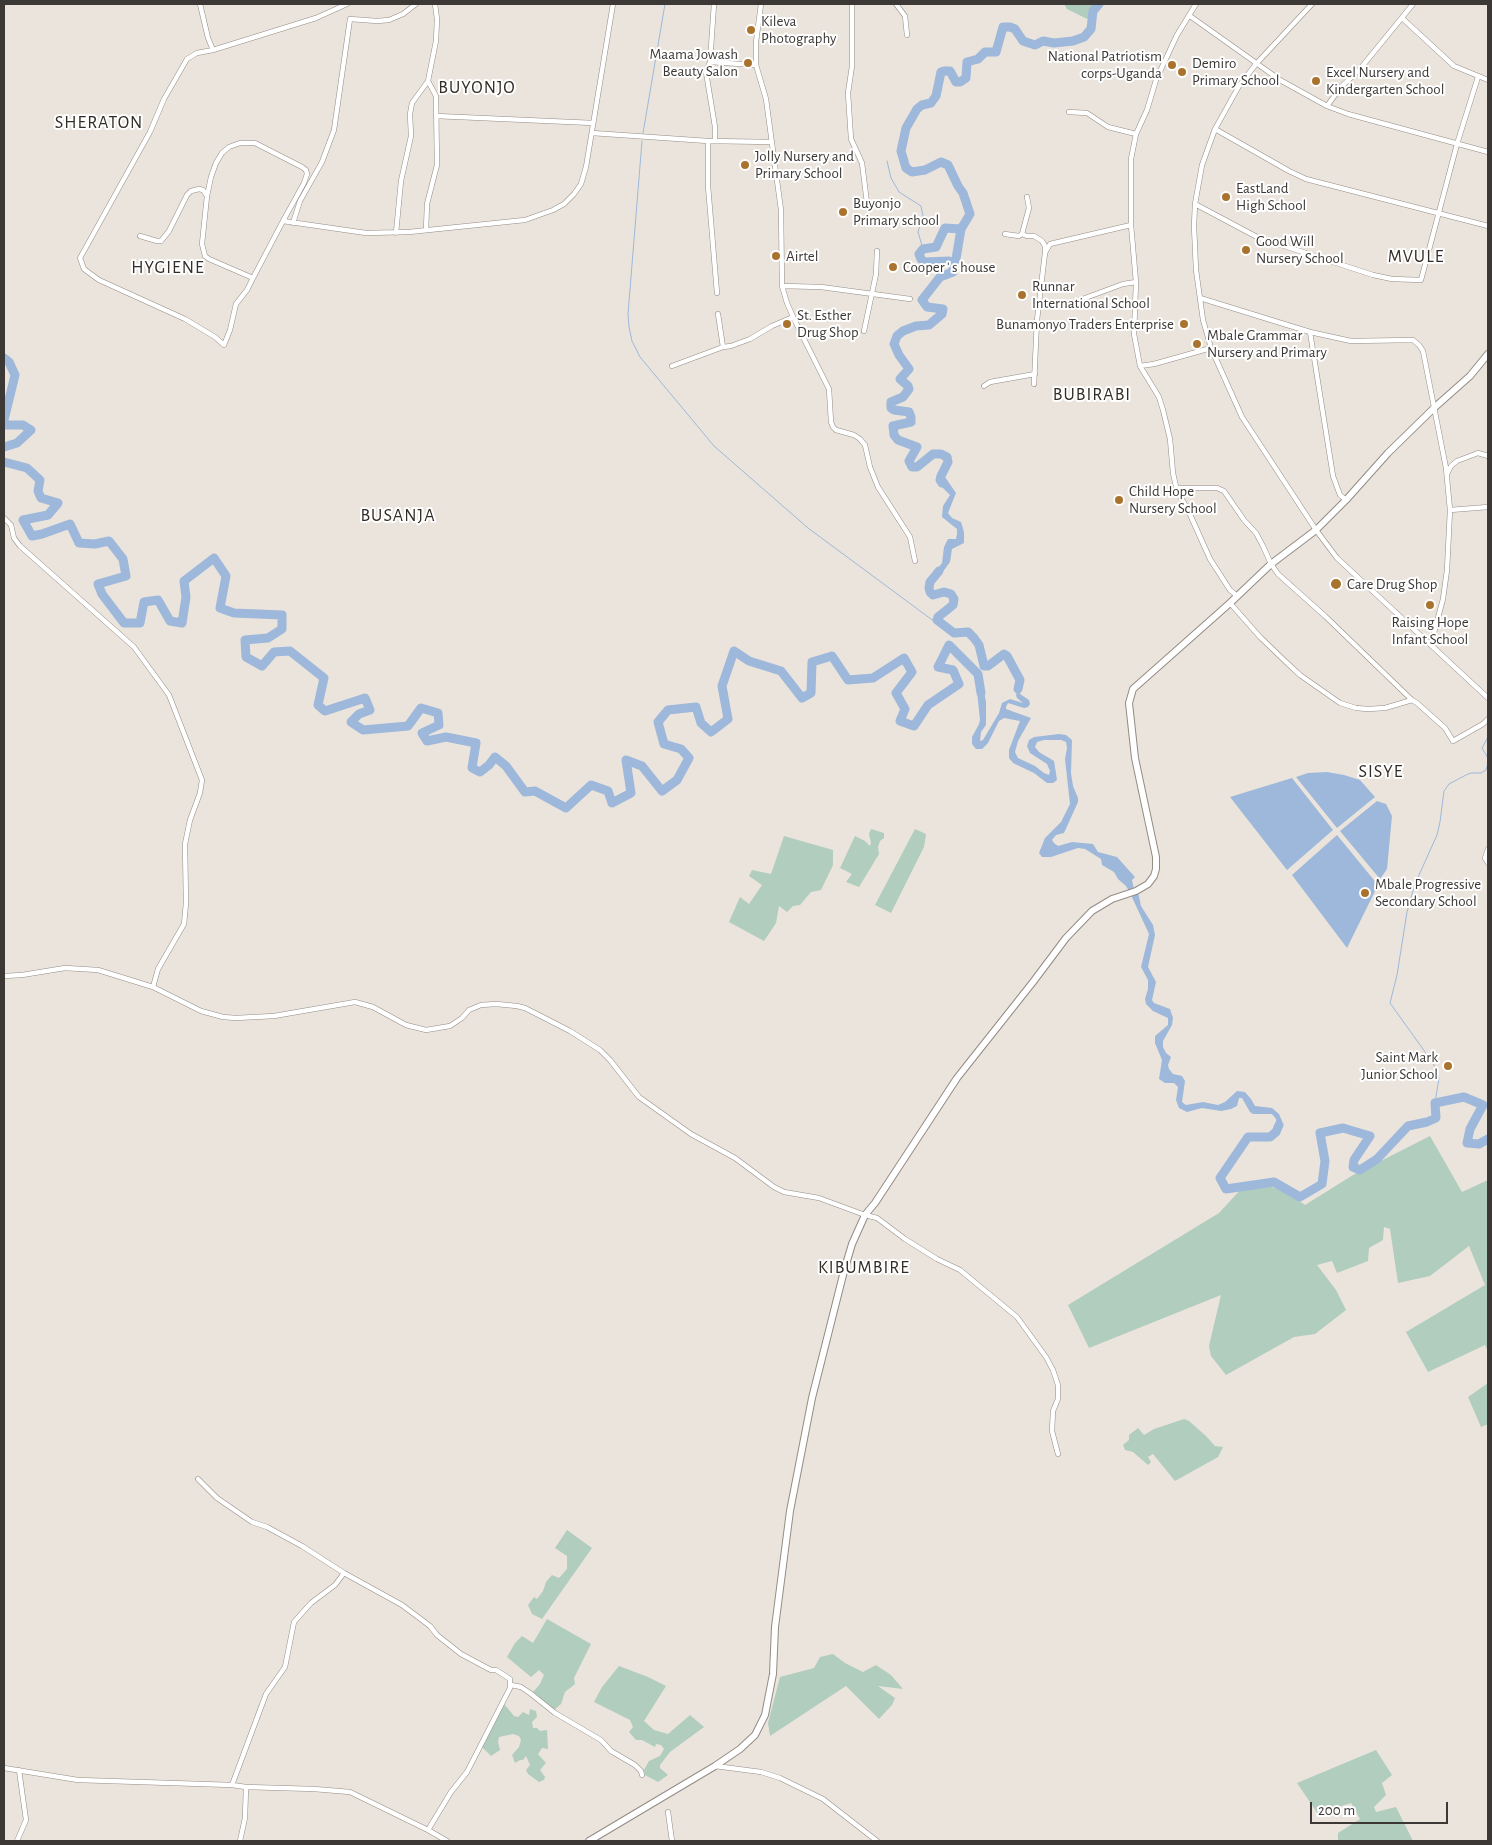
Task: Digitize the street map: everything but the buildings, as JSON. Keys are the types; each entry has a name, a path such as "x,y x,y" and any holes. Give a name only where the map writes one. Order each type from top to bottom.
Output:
{"street":[{"path":"200,4 208,38 213,50"},
{"path":"253,278 209,259 205,256 202,244 211,177 222,153 236,144 257,143 306,172 304,183 253,278 236,304 230,330 224,345 215,337 185,320 99,280 84,269 80,258 150,132 164,98 187,59 197,53 213,50 316,18 347,4"},
{"path":"293,223 298,204 322,162 334,130 350,19 389,20 403,14 416,4"},
{"path":"396,233 401,181 411,136 410,114 412,103 428,81 436,41 437,19 435,4"},
{"path":"283,221 366,233 396,233 525,220 558,207 570,198 581,184 588,158 613,4"},
{"path":"714,4 710,62 706,72 715,126 715,140"},
{"path":"761,4 756,42 756,65 766,99 781,210 782,286 793,317 830,389 831,422 833,427 836,430 854,435 865,445 870,467 878,487 910,537 915,561"},
{"path":"852,4 852,66 848,93 851,139 862,163 867,203 885,203 891,206"},
{"path":"896,4 905,16 907,35"},
{"path":"1196,4 1177,35 1156,80 1147,110 1136,134 1131,159 1130,225 1136,282 1134,334 1140,366 1159,397 1163,410 1170,439 1176,488 1210,559 1230,590 1237,596"},
{"path":"1312,4 1256,64 1239,86 1215,129 1202,165 1195,204 1194,226 1202,320 1211,348 1242,417 1316,530 1337,558 1488,698"},
{"path":"1327,106 1333,96 1360,69 1413,4"},
{"path":"1190,16 1280,80 1327,106 1348,114 1488,152"},
{"path":"1402,18 1454,66 1488,80"},
{"path":"710,62 756,65"},
{"path":"1195,204 1257,238 1373,275 1392,279 1421,280 1457,144 1478,77"},
{"path":"426,230 427,204 437,165 438,135 436,96 428,81"},
{"path":"1069,112 1087,113 1108,127 1136,134"},
{"path":"436,116 593,123"},
{"path":"1215,129 1306,179 1488,226"},
{"path":"592,133 708,141 772,142"},
{"path":"708,141 708,186 717,293"},
{"path":"140,236 157,242 163,240 187,194 199,189 203,190 207,196"},
{"path":"1022,234 1029,208 1027,197"},
{"path":"1045,253 1050,244 1130,225"},
{"path":"1006,234 1034,236 1045,246 1037,320 1034,384"},
{"path":"864,331 876,274 877,251"},
{"path":"1068,304 1123,284 1136,282"},
{"path":"782,286 821,286 872,295 910,299"},
{"path":"1200,298 1310,332 1351,340 1413,340 1423,350 1435,407 1450,510 1447,570 1443,599 1431,644"},
{"path":"718,314 723,347"},
{"path":"672,366 750,339 772,326 793,317"},
{"path":"1310,332 1333,476 1340,495 1346,500"},
{"path":"1140,366 1154,364 1211,348"},
{"path":"589,1841 715,1766 747,1744 755,1735 768,1707 773,1674 777,1610 790,1511 812,1398 844,1271 852,1244 865,1215 875,1203 957,1078 1034,982 1066,938 1092,911 1112,899 1148,884 1154,876 1156,857 1135,758 1129,703 1130,694 1133,689 1271,564 1316,530 1388,453 1470,376 1488,354"},
{"path":"984,386 990,382 1035,374"},
{"path":"1446,475 1456,461 1478,453 1488,456"},
{"path":"1176,488 1217,488 1224,491 1244,520 1256,533 1278,574 1326,616 1412,700 1445,728 1453,741 1483,724 1488,719"},
{"path":"1450,510 1488,507"},
{"path":"4,518 11,525 16,542 134,647 168,695 202,780 185,844 186,904 184,924 158,969 153,987"},
{"path":"1230,603 1260,637 1286,662 1340,703 1356,708 1368,709 1385,708 1412,700"},
{"path":"1488,849 1485,858 1488,863"},
{"path":"4,976 65,968 98,970 153,987 201,1011 223,1017 250,1018 274,1016 355,1002 373,1007 406,1025 426,1030 450,1026 462,1018 469,1010 481,1005 526,1008 600,1050 639,1097 691,1134 735,1158 774,1187 784,1192 827,1201 877,1218 904,1239 937,1259 960,1270 1021,1322 1053,1370 1058,1385 1058,1398 1052,1420 1052,1431 1058,1454"},
{"path":"198,1479 217,1498 252,1522 267,1527 302,1546 344,1573 402,1605 430,1626 461,1654 491,1670 504,1674 510,1680 511,1685 467,1772 451,1792 428,1830"},
{"path":"232,1785 266,1694 285,1667 294,1622 311,1603 335,1584 344,1573"},
{"path":"511,1685 530,1693 555,1713 600,1740 611,1751 635,1765 642,1775"},
{"path":"715,1766 760,1772 780,1778 824,1798 877,1841"},
{"path":"4,1768 78,1780 232,1785 350,1792 447,1841"},
{"path":"17,1841 26,1820 19,1770"},
{"path":"240,1841 245,1818 246,1787"},
{"path":"668,1812 672,1841"}],"green space":[{"path":"1064,4 1101,4 1087,19 1067,9"},
{"path":"871,829 884,833 884,838 880,841 878,847 879,854 859,887 846,882 852,874 840,868 855,836 870,846 869,834"},
{"path":"915,829 926,834 924,847 891,913 875,905"},
{"path":"784,836 833,850 833,865 821,890 811,892 800,905 793,906 787,912 779,906 776,923 764,941 729,922 740,897 749,904 762,885 749,876 752,870 771,874"},
{"path":"1430,1136 1462,1192 1488,1180 1488,1351 1485,1345 1428,1372 1406,1332 1485,1285 1469,1246 1430,1276 1398,1283 1390,1229 1384,1227 1383,1240 1369,1248 1368,1261 1337,1273 1332,1261 1317,1265 1336,1290 1346,1310 1315,1334 1294,1337 1226,1375 1211,1356 1209,1346 1221,1295 1089,1348 1068,1305 1219,1213 1242,1188 1272,1187 1285,1191 1305,1205 1353,1175"},
{"path":"1488,1383 1488,1424 1481,1427 1468,1397"},
{"path":"1184,1419 1189,1421 1215,1446 1223,1447 1218,1457 1175,1481 1153,1454 1148,1457 1151,1462 1148,1465 1133,1452 1125,1450 1123,1445 1129,1440 1129,1435 1138,1428 1144,1435 1154,1429"},
{"path":"567,1530 592,1548 542,1619 532,1614 528,1605 534,1597 537,1599 552,1575 559,1578 567,1569 567,1556 555,1548"},
{"path":"547,1619 591,1644 574,1678 575,1684 565,1692 561,1704 554,1710 533,1692 540,1684 544,1675 539,1670 531,1677 507,1657 515,1643 522,1636 533,1643"},
{"path":"833,1654 845,1663 863,1672 876,1665 891,1675 903,1689 878,1686 895,1698 892,1705 879,1719 846,1686 770,1736 768,1723 780,1677 814,1668 820,1657"},
{"path":"619,1666 666,1686 644,1721 654,1730 668,1734 690,1715 704,1727 670,1752 660,1765 660,1768 668,1775 658,1782 645,1775 644,1770 649,1761 660,1756 664,1749 661,1745 656,1744 655,1747 642,1740 636,1740 629,1732 633,1727 630,1720 594,1702 602,1687"},
{"path":"505,1705 514,1716 518,1717 523,1712 529,1715 530,1709 536,1711 537,1717 532,1722 533,1728 537,1728 540,1731 547,1730 548,1749 542,1748 538,1754 546,1763 540,1770 545,1777 544,1780 539,1782 528,1774 526,1770 530,1765 526,1756 523,1760 515,1763 512,1755 519,1747 521,1740 519,1736 513,1734 499,1737 500,1750 491,1756 480,1745 498,1711"},
{"path":"1376,1750 1392,1775 1382,1783 1386,1795 1374,1807 1376,1812 1396,1807 1413,1841 1338,1841 1338,1833 1360,1819 1351,1803 1318,1814 1297,1783"}],"water":[{"path":"941,473 946,473 945,477 956,493 948,513 952,518 961,522 964,532 964,543 952,549 950,562 939,577 933,579 931,577 942,563 944,547 948,539 956,539 957,534 957,529 942,517 943,506 950,495 941,486 937,476"},
{"path":"1020,680 1022,688 1020,694 1029,700 1030,704 1024,708 1008,703 1006,707 1006,709 1031,718 1018,741 1015,752 1018,758 1049,775 1050,771 1047,764 1030,753 1027,746 1029,740 1034,737 1059,734 1066,735 1072,740 1071,773 1078,802 1064,833 1056,835 1052,840 1058,846 1072,842 1093,844 1098,852 1117,857 1135,877 1132,880 1134,889 1129,891 1114,872 1102,865 1101,859 1085,849 1078,848 1051,857 1042,857 1039,853 1045,838 1061,822 1070,804 1065,759 1066,742 1061,740 1044,740 1037,742 1035,747 1039,752 1054,761 1057,780 1053,783 1047,783 1034,773 1013,763 1009,758 1009,750 1020,721 1004,718 999,721 988,743 982,749 976,749 972,744 972,737 980,720 976,682 982,681 986,702 986,725 981,732 980,741 983,740 999,713 1002,703 1010,699 1023,703 1016,695"},
{"path":"1327,772 1360,780 1375,797 1337,828 1296,777 1308,773"},
{"path":"1292,778 1333,830 1287,870 1230,797"},
{"path":"1377,801 1386,804 1392,816 1387,869 1380,879 1340,831"},
{"path":"1337,835 1378,885 1347,948 1292,875"},
{"path":"1138,892 1141,906 1153,925 1155,935 1148,967 1156,982 1152,1000 1154,1003 1170,1009 1173,1018 1172,1025 1163,1041 1163,1047 1171,1057 1168,1065 1169,1069 1173,1074 1182,1076 1185,1081 1182,1102 1186,1105 1203,1102 1218,1105 1225,1102 1237,1091 1245,1092 1255,1106 1272,1108 1279,1114 1282,1121 1279,1129 1273,1135 1271,1133 1276,1126 1276,1119 1272,1114 1253,1114 1242,1098 1239,1098 1237,1106 1231,1109 1221,1111 1202,1108 1187,1112 1179,1108 1176,1100 1178,1087 1174,1083 1165,1083 1159,1079 1162,1060 1155,1043 1155,1036 1168,1025 1168,1018 1153,1011 1146,1004 1148,980 1141,967 1149,934 1131,895"}],"waterway":[{"path":"643,133 665,4"},
{"path":"942,483 940,480 948,462 947,457 941,454 933,454 917,467 912,467 909,461 917,447 898,440 894,435 893,426 911,422 909,412 891,408 891,402 903,397 909,389 900,379 909,369 894,344 897,336 903,331 916,326 929,325 942,314 943,309 927,307 922,300 940,277 953,272 953,264 949,261 924,262 919,254 923,249 936,247 945,228 961,229 970,214 963,193 948,165 941,162 925,170 912,172 906,168 901,151 906,128 917,109 922,105 931,103 936,96 941,72 950,71 956,82 966,78 967,62 978,59 985,52 996,52 1003,27 1015,29 1023,41 1035,45 1043,41 1054,43 1073,41 1084,37 1091,29 1093,11 1099,4"},
{"path":"642,141 628,314 632,341 640,357 714,446 808,528 935,622 937,620"},
{"path":"887,161 891,178 899,192 921,206 923,216 918,232 923,249"},
{"path":"953,264 956,259 961,229"},
{"path":"4,358 9,362 15,375 4,420"},
{"path":"4,425 23,425 31,430 17,443 4,447"},
{"path":"4,462 27,468 40,480 38,491 41,498 58,503 48,515 23,520 32,536 70,524 79,543 95,544 109,541 123,559 126,576 98,584 102,594 124,623 140,623 144,602 158,600 170,621 182,623 186,597 184,581 214,558 226,576 220,608 234,613 282,615 282,629 268,638 245,640 246,657 262,666 274,652 290,651 324,678 318,705 325,711 365,698 370,710 359,714 351,722 363,730 408,726 421,708 438,713 439,725 422,733 427,741 446,737 476,743 472,768 480,772 495,757 506,766 525,792 535,791 566,808 591,785 608,791 612,803 631,793 626,760 642,766 662,791 677,780 689,758 681,749 664,744 658,722 668,710 696,707 701,723 711,732 728,719 722,686 734,651 749,661 781,671 802,698 811,693 812,662 832,656 848,680 873,678 904,658 912,672 896,693 905,709 900,721 914,726 928,705 959,684 953,670 938,667 949,645 978,674 981,693"},
{"path":"939,571 930,582 930,592 933,595 944,592 951,594 954,599 953,605 938,617 937,620 954,633 968,632 979,645 984,666 988,666 1004,654 1007,656 1020,680 1018,689"},
{"path":"1488,737 1482,748 1488,758"},
{"path":"1435,1103 1439,1078 1433,1063 1390,1003 1397,975 1407,912 1415,884 1437,835 1444,791 1449,784 1466,775 1481,773 1486,770 1488,763"},
{"path":"1279,1125 1276,1132 1270,1137 1248,1137 1220,1178 1226,1189 1274,1182 1300,1197 1322,1184 1325,1161 1320,1133 1343,1128 1370,1136 1354,1160 1353,1167 1360,1170 1377,1159 1408,1126 1436,1118 1435,1103 1464,1097 1483,1105 1470,1129 1467,1143 1479,1144 1488,1139"}],"place":[{"name":"Kileva Photography","path":"751,30"},
{"name":"Maama Jowash Beauty Salon","path":"748,63"},
{"name":"National Patriotism corps-Uganda","path":"1172,65"},
{"name":"Demiro Primary School","path":"1182,72"},
{"name":"Excel Nursery and Kindergarten School","path":"1316,81"},
{"name":"Jolly Nursery and Primary School","path":"745,165"},
{"name":"EastLand High School","path":"1226,197"},
{"name":"Buyonjo Primary school","path":"843,212"},
{"name":"Good Will Nursery School","path":"1246,250"},
{"name":"Airtel","path":"776,256"},
{"name":"Cooper ' s house","path":"893,267"},
{"name":"Runnar International School","path":"1022,295"},
{"name":"St. Esther Drug Shop","path":"787,324"},
{"name":"Bunamonyo Traders Enterprise","path":"1184,324"},
{"name":"Mbale Grammar Nursery and Primary","path":"1197,344"},
{"name":"Child Hope Nursery School","path":"1119,500"},
{"name":"Care Drug Shop","path":"1336,584"},
{"name":"Raising Hope Infant School","path":"1430,605"},
{"name":"Mbale Progressive Secondary School","path":"1365,893"},
{"name":"Saint Mark Junior School","path":"1448,1066"}],"district":[{"name":"BUYONJO","path":"477,88"},
{"name":"SHERATON","path":"99,123"},
{"name":"MVULE","path":"1416,257"},
{"name":"HYGIENE","path":"168,268"},
{"name":"BUBIRABI","path":"1092,395"},
{"name":"BUSANJA","path":"398,516"},
{"name":"SISYE","path":"1381,772"},
{"name":"KIBUMBIRE","path":"864,1268"}]}
